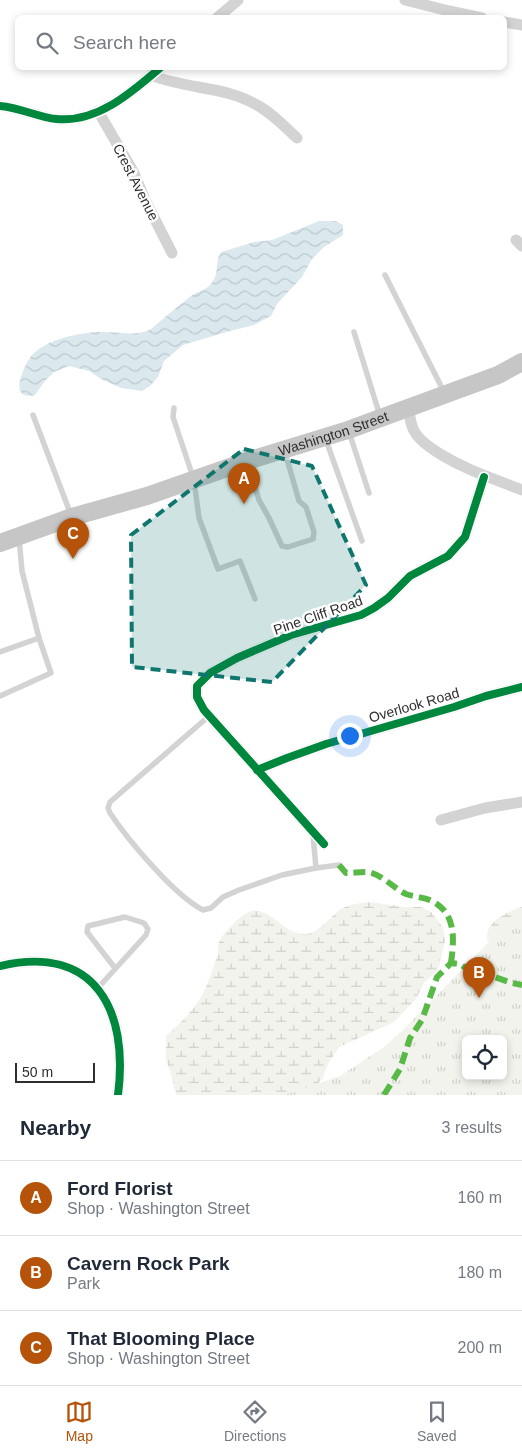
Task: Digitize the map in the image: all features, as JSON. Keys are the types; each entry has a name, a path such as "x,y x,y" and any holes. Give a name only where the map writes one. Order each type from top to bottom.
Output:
{"main road":[{"name":"Washington Street","path":"0,543 19,538 72,517 104,509 348,430 498,374 522,362"}],"street":[{"path":"220,15 238,0"},
{"path":"405,0 466,15"},
{"path":"507,22 522,25"},
{"path":"0,106 18,108 54,119 68,119 98,111 118,101 155,71 239,97 255,104 268,112 297,138"},
{"name":"Crest Avenue","path":"98,111 134,173 145,200 172,253"},
{"path":"409,408 410,422 422,441 460,466 484,477 522,490"},
{"name":"Pine Cliff Road","path":"209,716 199,702 196,692 197,686 204,677 237,658 290,635 361,615 388,598 410,576 448,556 465,537 484,477"},
{"name":"Overlook Road","path":"257,770 326,744 522,687"},
{"path":"209,716 324,844"},
{"path":"441,820 485,808 522,802"},
{"path":"0,966 35,961 52,962 68,967 80,974 97,989 109,1004 115,1023 119,1053 120,1081 118,1095"}],"lane":[{"path":"385,276 445,394"},
{"path":"354,332 381,418"},
{"path":"174,408 174,417 194,480 199,518 218,569 240,561 255,599"},
{"path":"33,415 72,517"},
{"path":"348,430 369,493"},
{"path":"325,437 362,541"},
{"path":"247,462 258,500 282,546 288,548 314,539 314,532 306,507 299,500 284,450"},
{"path":"0,696 51,673 39,638 22,571 19,538"},
{"path":"0,652 39,638"},
{"path":"209,716 115,796 108,808 113,817 168,882 203,910 211,908 223,897 282,875 339,865"},
{"path":"313,831 316,868"},
{"path":"97,989 146,935 148,929 144,922 125,917 88,926 87,932 115,968"}],"highlighted area":[{"path":"244,449 312,466 366,585 272,682 132,667 131,535"}],"green space":[{"path":"369,902 405,907 421,907 431,912 443,927 445,941 438,970 424,983 416,999 394,1022 339,1047 328,1064 323,1078 313,1089 303,1095 176,1095 166,1060 166,1036 180,1023 200,999 217,957 219,942 233,924 243,915 252,911 259,911 273,917 292,931 307,934 321,927 343,908"},
{"path":"522,907 522,948 493,945 487,939 490,926 513,910"},
{"path":"522,908 522,1095 284,1095 340,1076 384,1047 402,1031"}],"water":[{"path":"319,221 336,221 343,225 343,235 324,247 312,259 302,277 277,304 271,316 254,325 183,345 164,361 158,377 150,386 142,391 121,388 89,371 69,366 54,372 35,395 25,395 20,391 20,379 29,359 38,349 48,343 82,334 99,332 140,333 151,329 191,296 211,284 215,278 221,252 254,242 272,240"}],"marked path":[{"path":"339,865 346,873 366,872 377,875 406,894 432,901 440,906 450,920 452,928 451,963"},
{"path":"384,1095 400,1069 410,1038 422,1020 437,977 451,963 460,964 470,971 522,985"}],"cycle path":[{"path":"0,106 56,119 71,119 85,116 99,111 125,96 158,70"},
{"path":"324,844 204,710 197,697 197,686 210,673 237,658 291,635 361,615 388,598 410,576 448,556 465,537 484,477"},
{"path":"257,770 326,744 522,687"},
{"path":"0,966 33,962 60,965 82,975 99,990 111,1011 118,1036 120,1064 118,1095"}],"place":[{"name":"Ford Florist","path":"244,504"},
{"name":"That Blooming Place","path":"73,559"},
{"name":"Cavern Rock Park","path":"479,998"}]}
